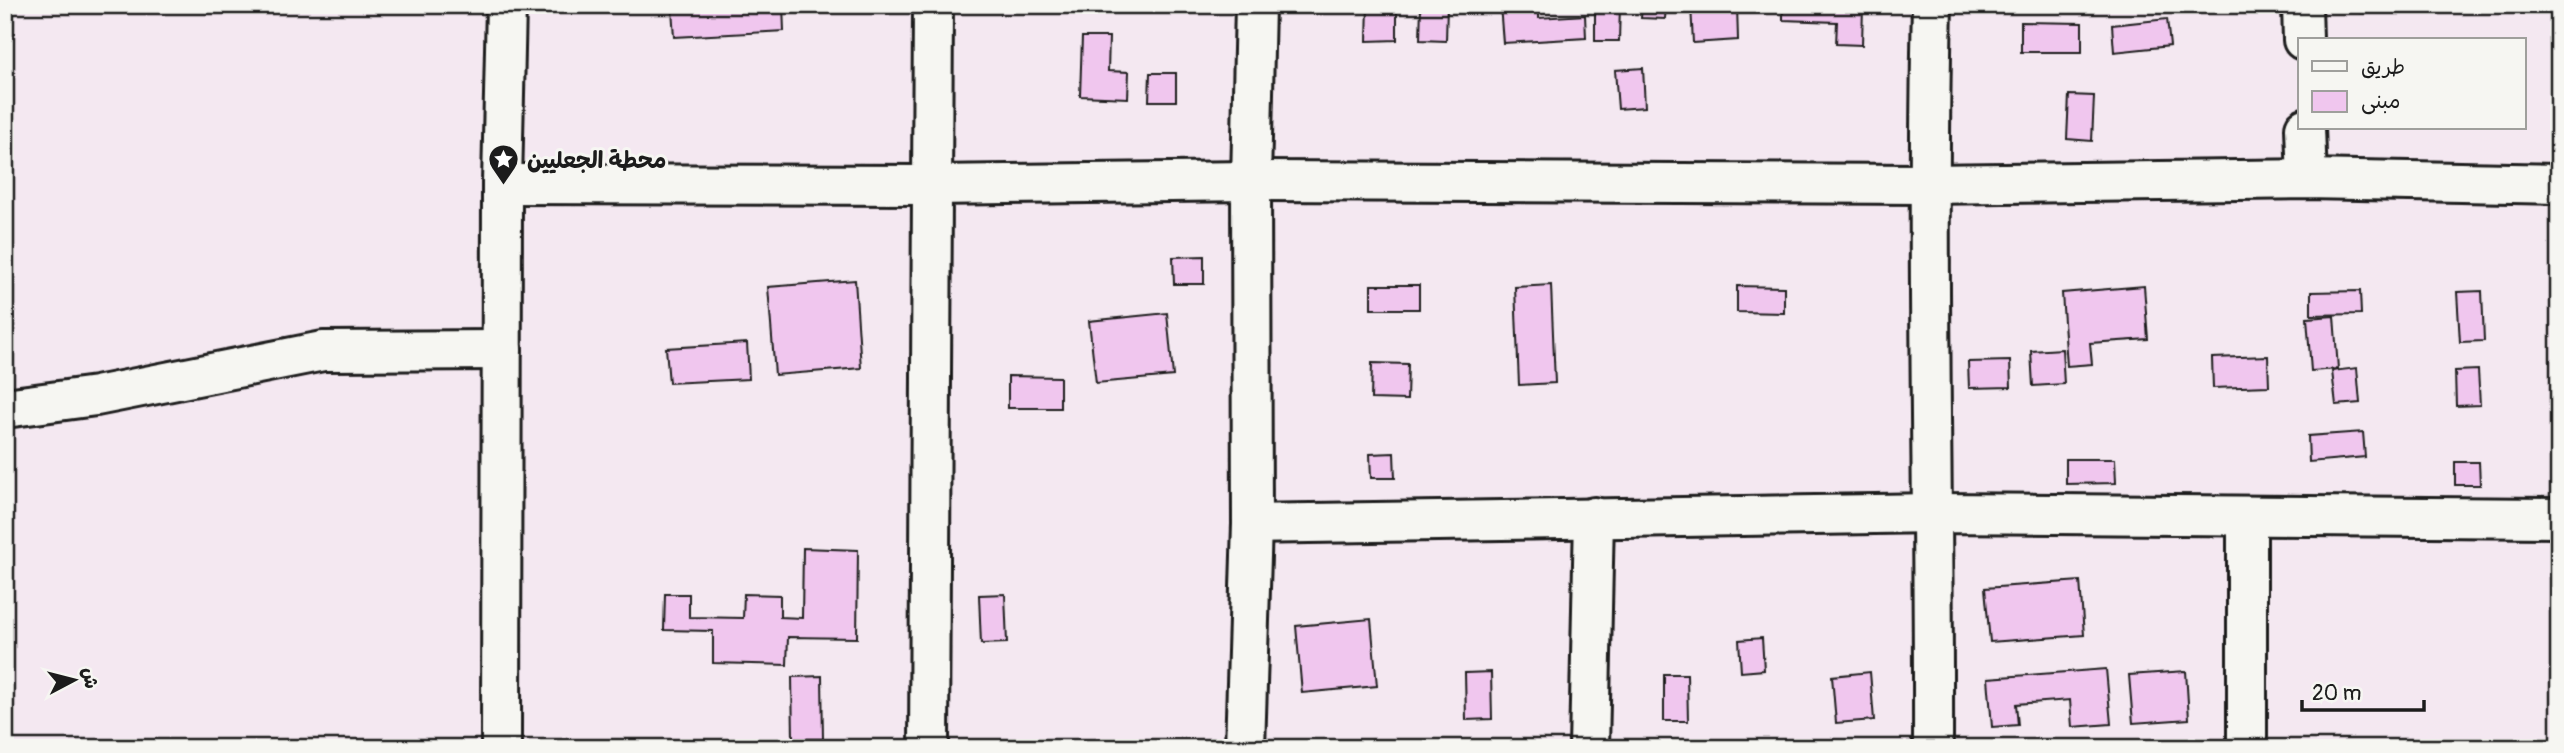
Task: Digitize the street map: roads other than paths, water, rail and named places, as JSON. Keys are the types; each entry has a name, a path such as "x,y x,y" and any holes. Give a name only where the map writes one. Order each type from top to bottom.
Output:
{"street":[{"path":"500,748 502,184 506,5"},
{"path":"929,748 933,5"},
{"path":"1245,748 1252,524 1251,181 1255,5"},
{"path":"1932,5 1927,184 1934,513 1933,748"},
{"path":"2302,5 2303,38"},
{"path":"2305,130 2307,180"},
{"path":"502,184 933,185 1251,181 1927,184 2307,180 2559,184"},
{"path":"5,408 96,396 323,351 502,350"},
{"path":"1252,524 1934,513 2559,518"},
{"path":"2247,748 2248,516"},
{"path":"1589,748 1594,517"}],"place":[{"name":"محطة الجعليين","path":"504,187"}]}
